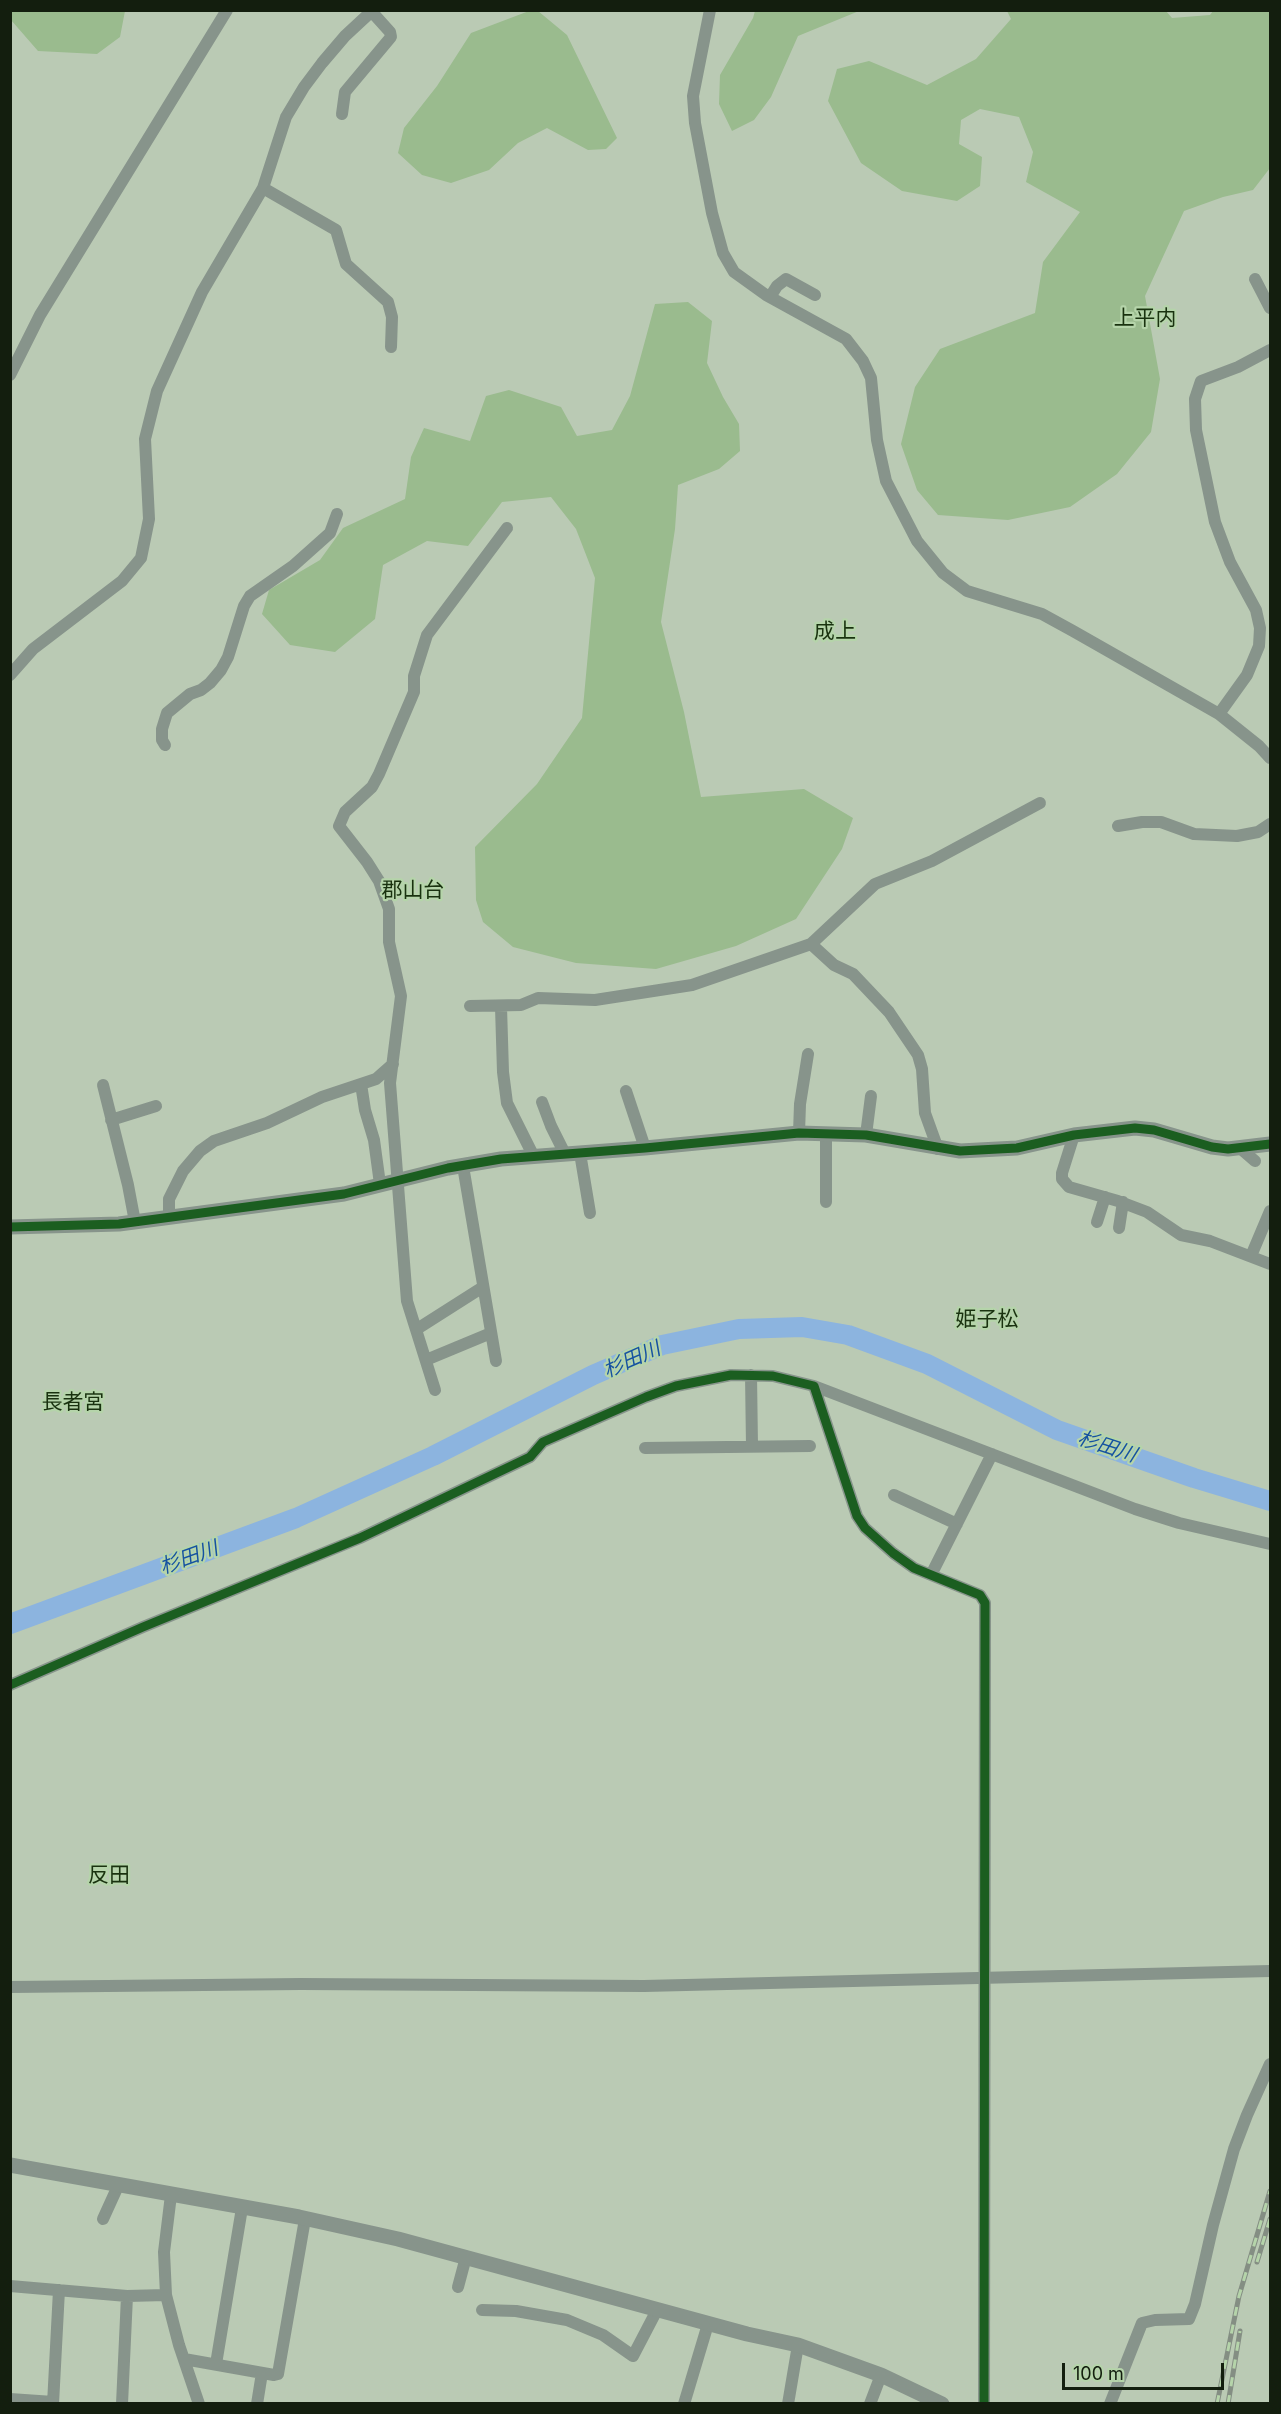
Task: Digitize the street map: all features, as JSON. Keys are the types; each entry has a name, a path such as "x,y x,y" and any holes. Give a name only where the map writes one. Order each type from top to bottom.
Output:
{"street":[{"path":"10,375 40,315 227,10"},
{"path":"710,10 693,96 695,123 712,213 723,253 734,272 770,297 846,339 863,361 871,378 877,440 886,481 917,542 944,573 967,591 1042,614 1218,714 1259,746 1270,758"},
{"path":"10,675 33,649 122,581 141,558 148,519 145,439 157,391 202,291 263,188 286,117 304,87 345,36 373,11 390,32 391,37 345,92 342,114"},
{"path":"263,188 336,231 346,264 388,302 392,317 391,347"},
{"path":"770,297 777,286 786,279 815,295"},
{"path":"1255,279 1270,308"},
{"path":"1218,714 1247,675 1259,646 1260,628 1256,610 1230,562 1215,522 1196,430 1194,399 1201,381 1229,371 1270,350"},
{"path":"165,745 162,740 162,729 167,714 190,694 201,690 221,670 228,657 249,596 293,566 330,533 337,514"},
{"path":"435,1390 407,1301 390,1083 400,996 389,942 389,909 379,881 339,826 340,819 372,787 379,774 414,692 414,676 427,635 507,528"},
{"path":"470,1006 521,1005 538,998 595,1000 692,985 811,944 875,884 932,861 1040,803"},
{"path":"1118,826 1161,822 1194,834 1237,836 1258,832 1270,824"},
{"path":"811,944 834,965 853,974 889,1012 918,1055 922,1069 925,1113 938,1149"},
{"path":"501,1007 503,1072 507,1103 534,1156"},
{"path":"799,1133 800,1104 808,1054"},
{"path":"169,1217 169,1199 183,1171 200,1151 214,1141 267,1123 322,1097 376,1079 393,1064"},
{"path":"361,1084 365,1110 374,1140 380,1184"},
{"path":"103,1085 135,1222"},
{"path":"626,1091 645,1148"},
{"path":"866,1135 871,1096"},
{"path":"543,1101 550,1126 572,1154 590,1212"},
{"path":"111,1120 156,1106"},
{"path":"10,1227 135,1222 344,1194 399,1179 501,1159 799,1133 866,1135 938,1149 988,1151 1017,1148 1074,1135 1135,1128 1154,1130 1212,1147 1240,1148 1270,1144"},
{"path":"826,1134 826,1202"},
{"path":"1074,1135 1062,1179 1069,1187 1123,1202 1147,1212 1181,1235 1210,1241 1270,1264"},
{"path":"1240,1148 1255,1161"},
{"path":"463,1166 496,1361"},
{"path":"1097,1222 1105,1197"},
{"path":"1119,1228 1123,1202"},
{"path":"1251,1256 1270,1211"},
{"path":"417,1329 483,1287"},
{"path":"426,1360 491,1333"},
{"path":"10,1685 154,1622 360,1538 530,1457 543,1442 646,1397 709,1378 731,1375 773,1376 814,1386 1168,1520 1270,1544"},
{"path":"751,1375 752,1446"},
{"path":"814,1386 857,1516 865,1528 914,1568 980,1595 985,1603 984,2403"},
{"path":"645,1448 810,1446"},
{"path":"931,1575 992,1454"},
{"path":"894,1495 957,1524"},
{"path":"10,1987 301,1984 644,1986 1270,1971"},
{"path":"1110,2403 1142,2323 1155,2320 1189,2319 1195,2304 1213,2224 1234,2149 1270,2064"},
{"path":"10,2165 304,2219 398,2239 708,2324 798,2345 881,2375 913,2398 942,2403"},
{"path":"103,2219 118,2186"},
{"path":"171,2195 164,2252 166,2295 199,2403"},
{"path":"216,2364 242,2208"},
{"path":"184,2359 278,2374 304,2219"},
{"path":"458,2287 466,2257"},
{"path":"10,2286 127,2296 166,2295"},
{"path":"10,2399 53,2403 58,2290"},
{"path":"122,2403 127,2296"},
{"path":"482,2310 516,2311 567,2320 603,2335 633,2356 657,2310"},
{"path":"684,2403 708,2324"},
{"path":"788,2403 798,2345"},
{"path":"257,2403 262,2373"},
{"path":"870,2403 881,2375"}],"green space":[{"path":"10,11 125,11 120,37 97,54 38,51 11,20"},
{"path":"529,11 538,11 567,35 617,138 606,149 588,150 547,128 518,143 489,170 451,183 422,175 398,153 404,128 437,86 471,33"},
{"path":"755,11 859,11 798,36 771,97 754,120 732,131 719,104 720,75"},
{"path":"1007,11 1166,11 1172,18 1210,15 1213,11 1270,11 1270,168 1253,190 1223,197 1184,211 1145,296 1160,379 1151,432 1117,474 1070,507 1008,520 938,515 917,490 901,444 915,387 940,349 1035,313 1043,262 1080,212 1026,182 1033,152 1019,117 980,109 961,120 959,144 982,157 980,186 957,201 902,191 861,163 828,101 837,69 869,61 927,85 976,59 1011,19"},
{"path":"688,302 712,321 707,363 739,424 740,451 719,469 678,485 675,529 661,622 684,712 701,797 804,789 853,818 842,849 796,919 736,946 656,969 576,963 513,947 483,922 476,900 475,847 537,784 582,718 595,578 576,529 551,497 502,502 468,546 427,541 383,565 375,619 335,652 290,645 262,614 269,590 320,560 343,528 405,499 411,457 424,428 470,441 486,396 509,390 561,407 577,436 612,430 630,396 655,304"}],"waterway":[{"name":"杉田川","path":"10,1624 296,1518 433,1456 593,1375 662,1345 739,1329 802,1327 848,1335 927,1364 1057,1430 1194,1478 1270,1501"}],"railway":[{"path":"1217,2404 1239,2296 1270,2191"},
{"path":"1257,2262 1270,2219"},
{"path":"1228,2404 1240,2331"}],"cycle path":[{"path":"10,1227 119,1224 344,1194 448,1168 501,1159 799,1133 866,1135 960,1151 1017,1148 1074,1135 1135,1128 1154,1130 1212,1147 1228,1149 1270,1144"},
{"path":"10,1685 143,1627 360,1538 530,1457 543,1442 646,1397 676,1386 731,1375 773,1376 814,1386 857,1516 865,1528 914,1568 980,1595 985,1603 984,2404"}],"district":[{"name":"上平内","path":"1145,319"},
{"name":"成上","path":"835,632"},
{"name":"郡山台","path":"413,891"},
{"name":"姫子松","path":"987,1320"},
{"name":"長者宮","path":"73,1403"},
{"name":"反田","path":"109,1876"}]}
